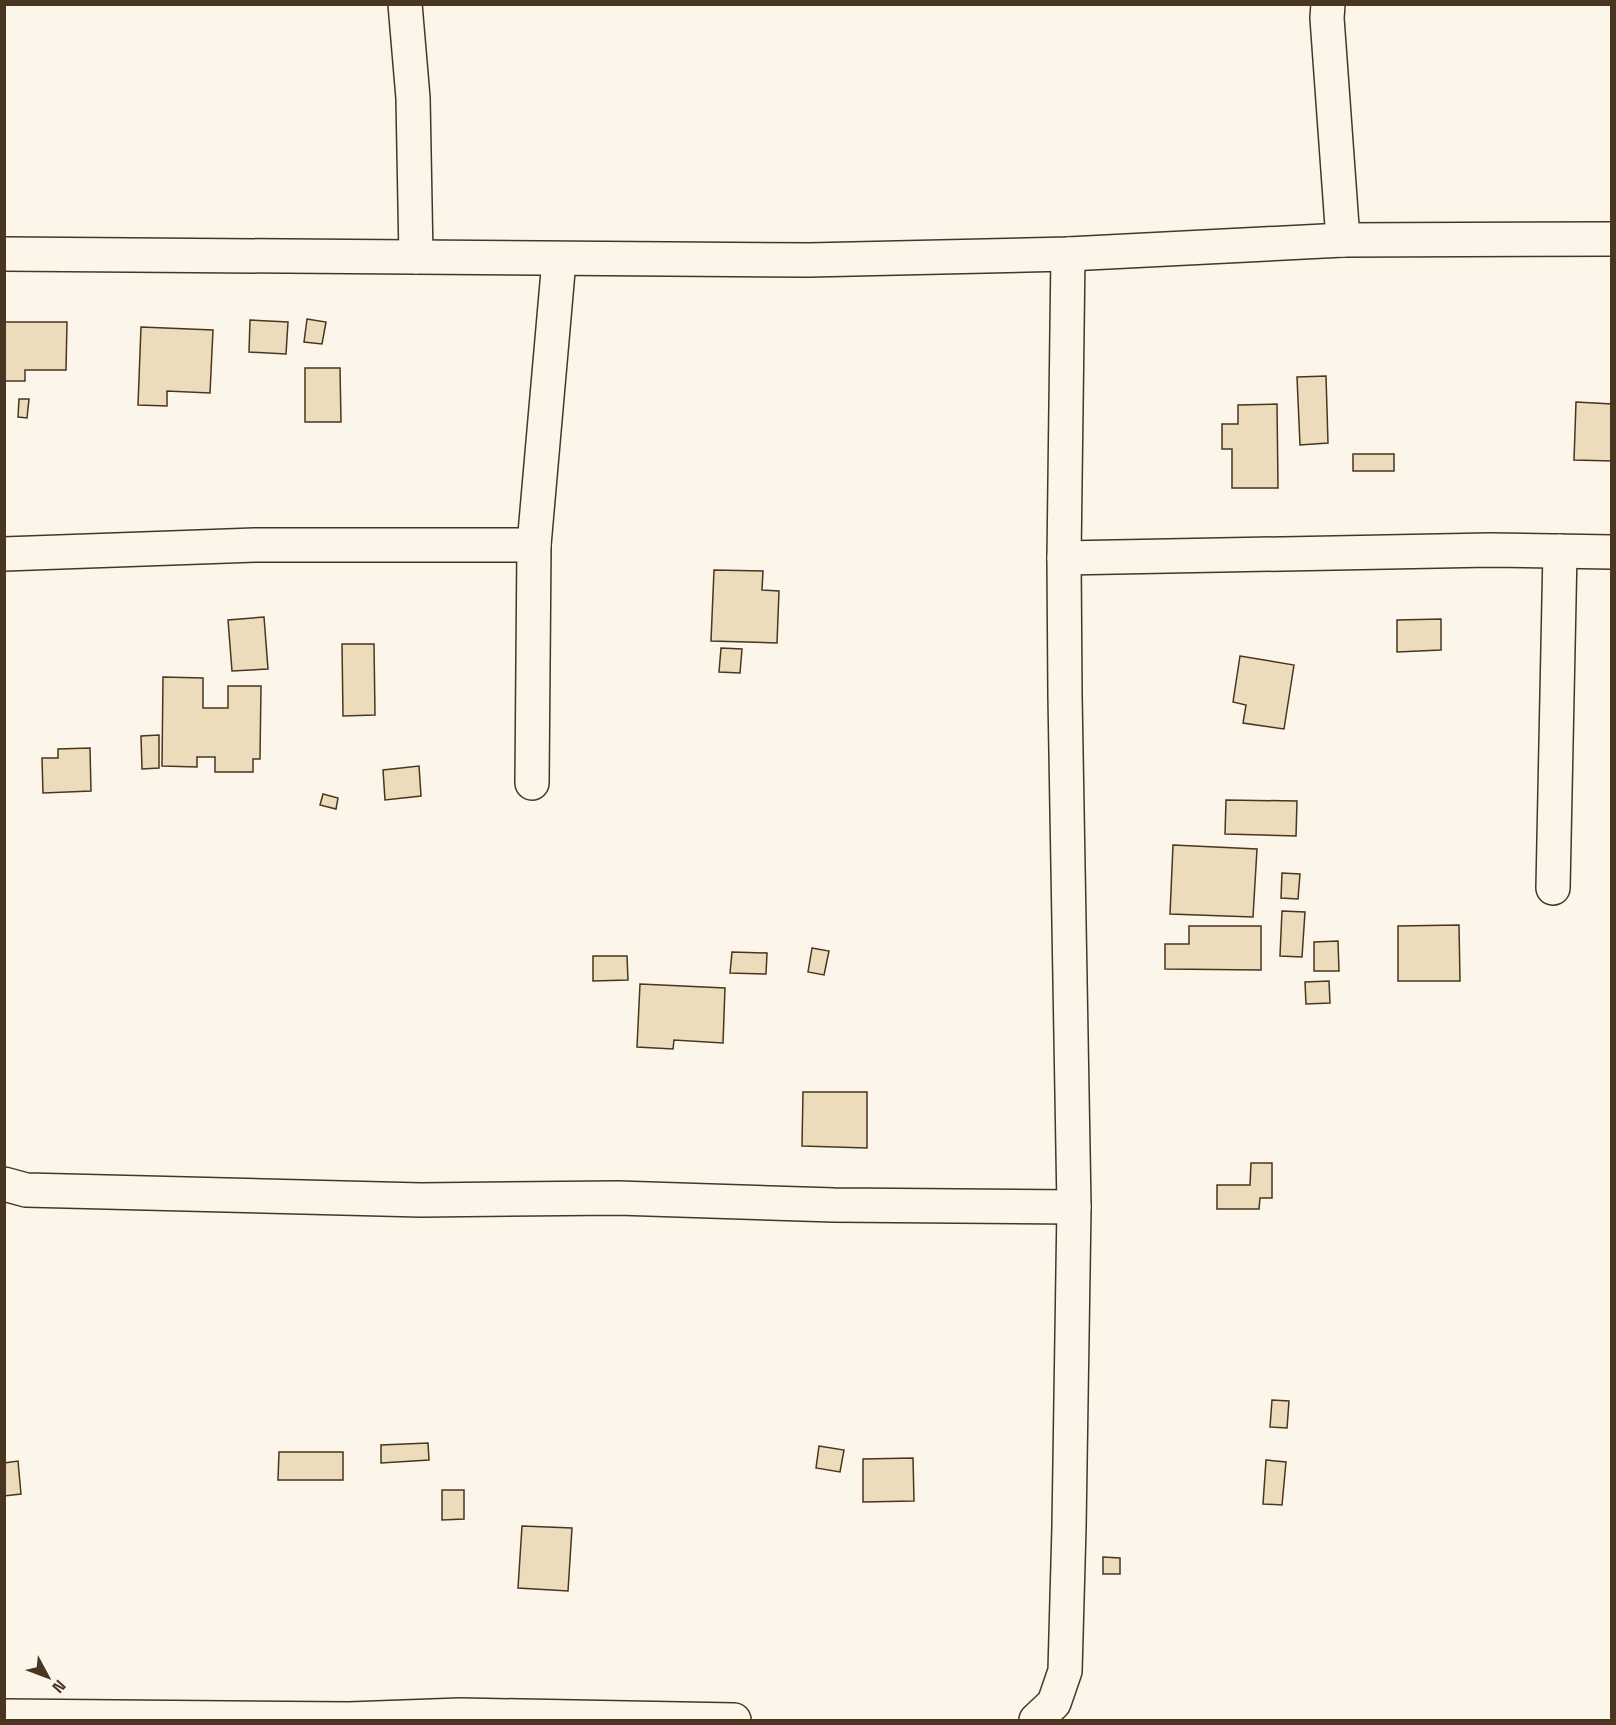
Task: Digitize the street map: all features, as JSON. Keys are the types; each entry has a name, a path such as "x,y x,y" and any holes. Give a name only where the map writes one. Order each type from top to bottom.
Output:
{"street":[{"path":"405,4 413,98 416,257"},
{"path":"1328,4 1327,18 1343,240"},
{"path":"4,254 559,260 808,260 1068,254 1343,240 1611,239"},
{"path":"1036,1720 1054,1703 1065,1671 1074,1207 1064,558 1068,254"},
{"path":"532,783 534,545 559,260"},
{"path":"4,554 255,545 534,545"},
{"path":"1064,558 1490,550 1611,552"},
{"path":"1553,888 1560,551"},
{"path":"4,1184 26,1190 421,1200 618,1198 834,1205 1074,1207"},
{"path":"4,1716 349,1720 459,1715 734,1720"}],"building":[{"path":"307,319 326,322 322,344 304,342"},
{"path":"250,320 288,322 286,354 249,352"},
{"path":"4,322 67,322 66,370 25,370 25,381 4,381"},
{"path":"141,327 213,330 210,393 167,391 167,406 138,405"},
{"path":"305,368 340,368 341,422 305,422"},
{"path":"1326,376 1328,443 1300,445 1297,377"},
{"path":"19,399 29,399 27,418 18,417"},
{"path":"1576,402 1612,404 1612,461 1574,460"},
{"path":"1277,404 1278,488 1232,488 1232,449 1222,449 1222,424 1238,424 1238,405"},
{"path":"1353,454 1394,454 1394,471 1353,471"},
{"path":"714,570 763,571 762,590 779,591 777,643 711,641"},
{"path":"264,617 268,669 232,671 228,620"},
{"path":"1441,619 1441,650 1397,652 1397,620"},
{"path":"342,644 374,644 375,715 343,716"},
{"path":"721,648 742,649 740,673 719,672"},
{"path":"1240,656 1294,665 1284,729 1243,723 1246,705 1233,702"},
{"path":"163,677 203,678 203,708 228,708 228,686 261,686 260,759 253,759 253,772 215,772 215,757 197,757 197,767 162,766"},
{"path":"159,735 159,768 142,769 141,736"},
{"path":"90,748 91,791 43,793 42,758 58,758 58,749"},
{"path":"419,766 421,796 385,800 383,770"},
{"path":"323,794 338,798 336,809 320,805"},
{"path":"1226,800 1297,801 1296,836 1225,834"},
{"path":"1173,845 1257,849 1253,917 1170,914"},
{"path":"1282,873 1300,874 1298,899 1281,898"},
{"path":"1282,911 1305,912 1302,957 1280,956"},
{"path":"1459,925 1460,981 1398,981 1398,926"},
{"path":"1189,926 1261,926 1261,970 1165,969 1165,944 1189,944"},
{"path":"1338,941 1339,971 1314,971 1314,942"},
{"path":"812,948 829,951 824,975 808,972"},
{"path":"732,952 767,953 766,974 730,973"},
{"path":"593,956 627,956 628,980 593,981"},
{"path":"1329,981 1330,1003 1306,1004 1305,982"},
{"path":"640,984 725,988 723,1043 674,1040 673,1049 637,1047"},
{"path":"803,1092 867,1092 867,1148 802,1146"},
{"path":"1251,1163 1272,1163 1272,1198 1260,1198 1259,1209 1217,1209 1217,1185 1250,1185"},
{"path":"1272,1400 1289,1401 1287,1428 1270,1427"},
{"path":"428,1443 429,1460 381,1463 381,1445"},
{"path":"819,1446 844,1450 840,1472 816,1468"},
{"path":"279,1452 343,1452 343,1480 278,1480"},
{"path":"913,1458 914,1501 863,1502 863,1459"},
{"path":"1266,1460 1286,1462 1282,1505 1263,1504"},
{"path":"18,1461 21,1494 4,1496 4,1463"},
{"path":"442,1490 464,1490 464,1519 442,1520"},
{"path":"522,1526 572,1528 568,1591 518,1588"},
{"path":"1103,1557 1120,1558 1120,1574 1103,1574"}]}
